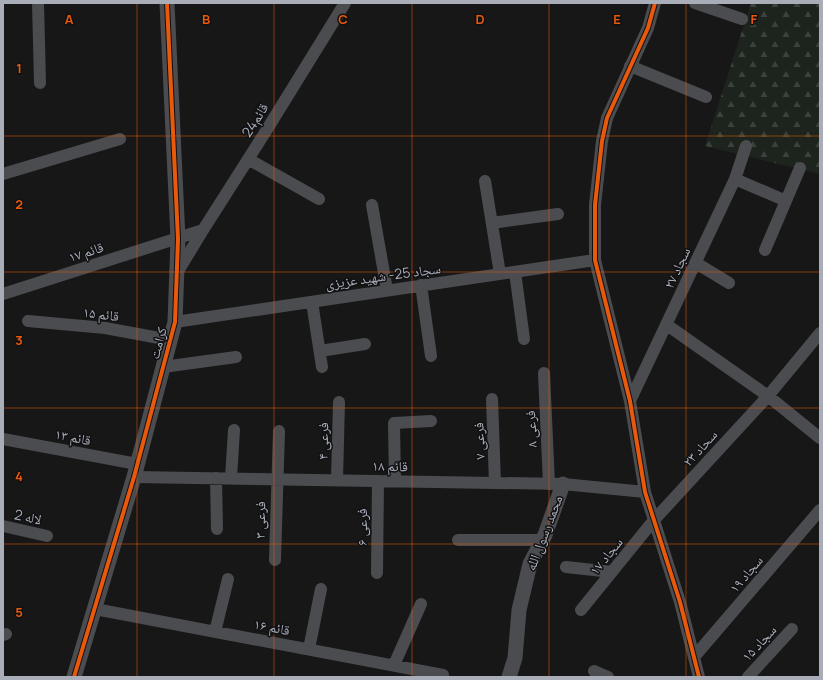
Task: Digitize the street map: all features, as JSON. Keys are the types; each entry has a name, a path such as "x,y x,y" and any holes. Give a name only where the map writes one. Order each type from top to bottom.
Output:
{"street":[{"path":"38,3 40,83"},
{"name":"کرامت","path":"74,677 135,471 175,322 178,239 167,3"},
{"name":"قائم24","path":"177,273 202,230 345,3"},
{"path":"655,3 648,28 607,118 602,141 595,206 595,260 630,401 645,492 680,602 699,677"},
{"path":"695,3 742,19"},
{"path":"630,66 706,97"},
{"path":"3,174 120,139"},
{"name":"سجاد ۲۷","path":"630,401 735,179 746,146"},
{"path":"248,159 319,199"},
{"path":"765,250 784,200 800,168"},
{"path":"735,179 784,200"},
{"path":"485,181 500,274"},
{"path":"372,205 387,290"},
{"path":"492,223 558,214"},
{"path":"178,239 202,230"},
{"name":"قائم ۱۷","path":"3,293 178,239"},
{"name":"سجاد 25- شهید عزیزی","path":"175,322 595,260"},
{"path":"696,262 729,283"},
{"path":"515,272 524,339"},
{"path":"422,285 431,356"},
{"path":"312,302 322,367"},
{"name":"قائم ۱۵","path":"28,321 105,328 170,340"},
{"path":"667,325 768,396 820,438"},
{"name":"سحاد ۲۳","path":"654,520 768,396 820,333"},
{"path":"320,351 365,344"},
{"path":"163,367 236,357"},
{"name":"فرعی ۸","path":"544,373 556,484"},
{"name":"فرعی ۷","path":"492,399 495,483"},
{"name":"فرعی ۴","path":"337,480 339,402"},
{"path":"395,481 394,423 432,421"},
{"path":"231,478 234,430"},
{"name":"فرعی ۳","path":"275,560 278,430"},
{"name":"قائم ۱۳","path":"3,439 135,471"},
{"name":"قائم ۱۸","path":"135,471 216,478 556,484 645,492"},
{"path":"216,478 217,530"},
{"name":"فرعی ۶","path":"377,573 378,481"},
{"name":"محمد رسول الله","path":"509,677 516,658 519,610 530,564 543,540 556,484"},
{"name":"سجاد ۱۹","path":"694,657 820,510"},
{"name":"سجاد ۱۷","path":"581,610 654,520"},
{"name":"لاله 2","path":"3,526 47,536"},
{"path":"458,540 543,540"},
{"path":"566,566 612,572"},
{"path":"215,632 228,579"},
{"path":"310,649 322,589"},
{"path":"394,665 421,604"},
{"name":"قائم ۱۶","path":"95,609 443,675"},
{"name":"سجاد ۱۵","path":"748,677 792,629"},
{"path":"594,671 608,677"}],"green space":[{"path":"751,3 820,3 820,174 705,146"}],"cycle path":[{"path":"74,677 134,477 175,322 178,239 167,3"},
{"path":"655,3 648,28 607,118 602,141 595,205 595,260 630,401 645,492 680,602 699,677"}]}
